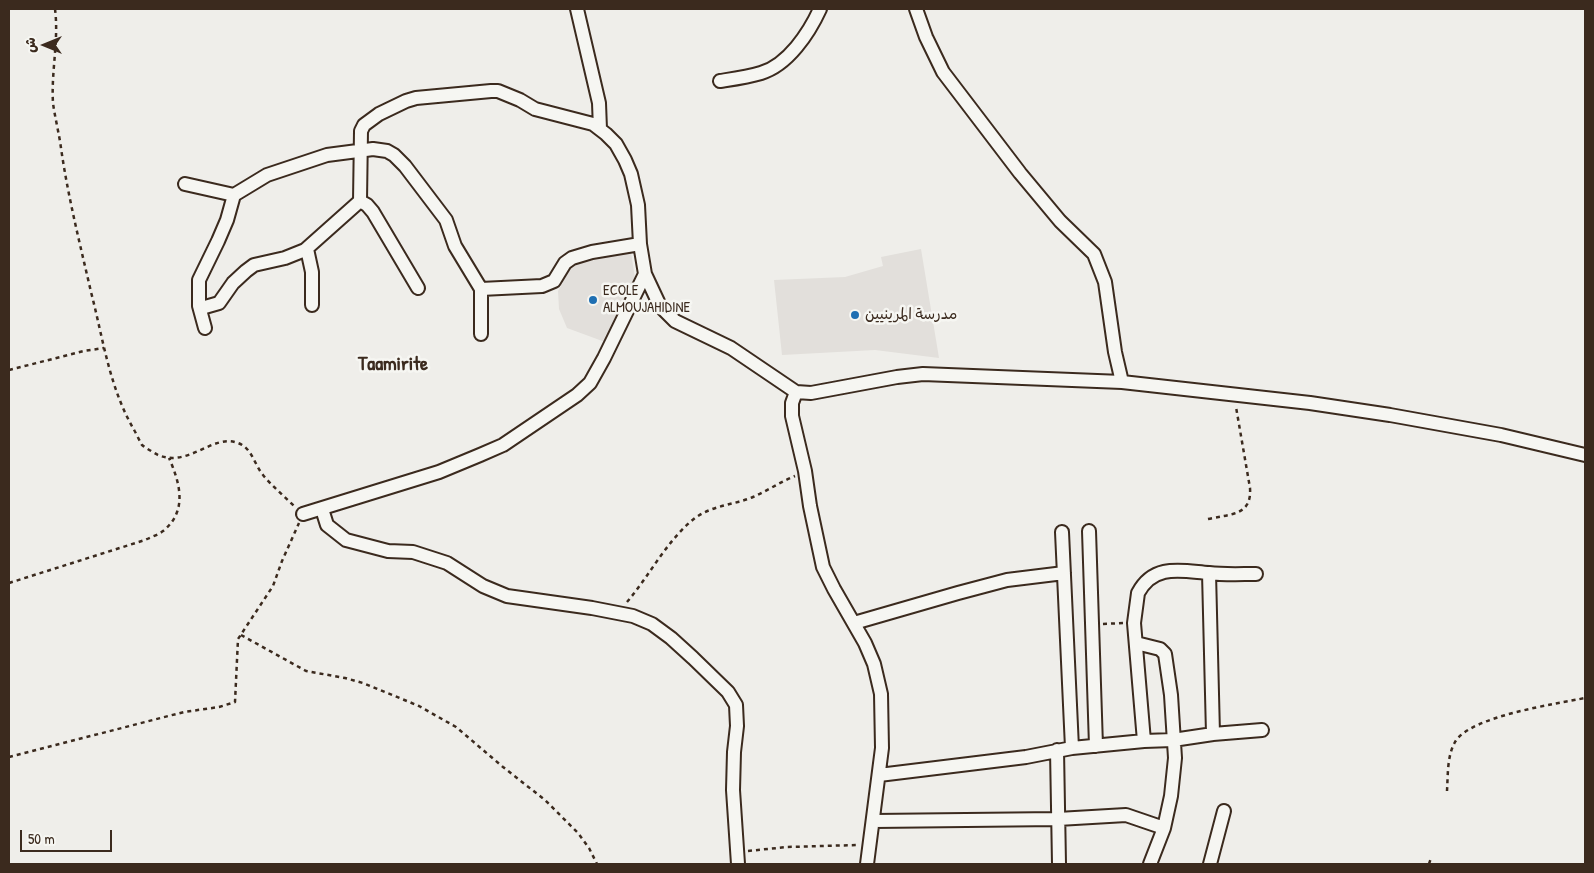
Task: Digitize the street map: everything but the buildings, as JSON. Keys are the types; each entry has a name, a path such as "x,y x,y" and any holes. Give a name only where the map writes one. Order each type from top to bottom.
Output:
{"street":[{"path":"577,9 599,103 600,129"},
{"path":"720,81 763,73 778,64 798,43 820,9"},
{"path":"916,9 926,37 943,72 1043,201 1060,221 1094,254 1105,282 1115,352 1122,382"},
{"path":"199,306 205,307 218,304 232,283 254,265 298,254 307,249 360,201 361,131 364,125 396,104 416,98 498,91 520,100 535,109 593,124 616,144 631,174 638,204 640,244 645,274 660,306 675,321 731,348 796,392 811,393 897,377 924,374 1122,382 1390,415 1501,435 1585,455"},
{"path":"205,328 199,306 199,280 227,220 234,196 267,175 327,155 361,150 387,150 405,166 446,220 455,246 481,289 481,334"},
{"path":"185,184 234,196"},
{"path":"360,201 367,204 373,212 418,288"},
{"path":"481,289 542,286 554,281 565,263 572,258 592,252 640,244"},
{"path":"307,249 312,272 312,304"},
{"path":"303,514 439,472 503,445 577,395 590,383 645,274"},
{"path":"796,392 792,403 792,416 805,471 810,506 823,567 865,643 874,664 881,694 882,748 868,864"},
{"path":"322,509 327,525 346,540 388,551 413,552 447,562 483,586 507,596 618,613 642,619 660,629 694,658 734,700 737,710 733,790 737,858"},
{"path":"1089,531 1096,746"},
{"path":"1062,532 1072,748"},
{"path":"1144,741 1134,623 1138,593 1143,585 1161,572 1170,570 1256,574"},
{"path":"854,624 1007,580 1064,573"},
{"path":"1209,573 1213,734"},
{"path":"1136,643 1160,649 1165,654 1171,695 1174,740 1174,770 1164,828 1150,864"},
{"path":"879,775 1026,757 1072,748 1174,740 1213,734 1262,730"},
{"path":"1056,750 1059,864"},
{"path":"1210,864 1224,811"},
{"path":"874,821 1058,819 1126,815 1164,828"}],"path":[{"path":"9,757 184,712 235,702 238,639 273,586 282,560 303,514 262,474 249,452 239,443 232,441 217,443 187,456 169,458 150,451 142,444 125,414 108,368 69,198 54,103 55,9"},
{"path":"9,370 84,351 104,348"},
{"path":"1208,519 1242,511 1250,501 1250,488 1235,395"},
{"path":"9,583 145,540 162,532 175,518 179,508 180,495 177,479 169,458"},
{"path":"618,613 667,548 695,518 712,509 754,497 805,471"},
{"path":"1092,624 1134,623"},
{"path":"241,634 306,672 363,683 419,706 456,727 545,800 578,833 589,848 597,864"},
{"path":"1447,791 1448,764 1452,748 1459,736 1465,731 1491,719 1585,698"},
{"path":"737,858 787,846 870,845"},
{"path":"1429,864 1431,858"}],"shaded area":[{"name":"مدرسة المرينيين","path":"921,249 939,358 875,350 782,355 774,280 845,277 883,266 881,257"},
{"name":"ECOLE ALMOUJAHIDINE","path":"631,252 636,285 605,342 567,328 559,309 558,291 572,265"}],"place":[{"name":"ECOLE ALMOUJAHIDINE","path":"593,300"},
{"name":"مدرسة المرينيين","path":"855,315"}],"district":[{"name":"Taamirite","path":"393,365"}]}
